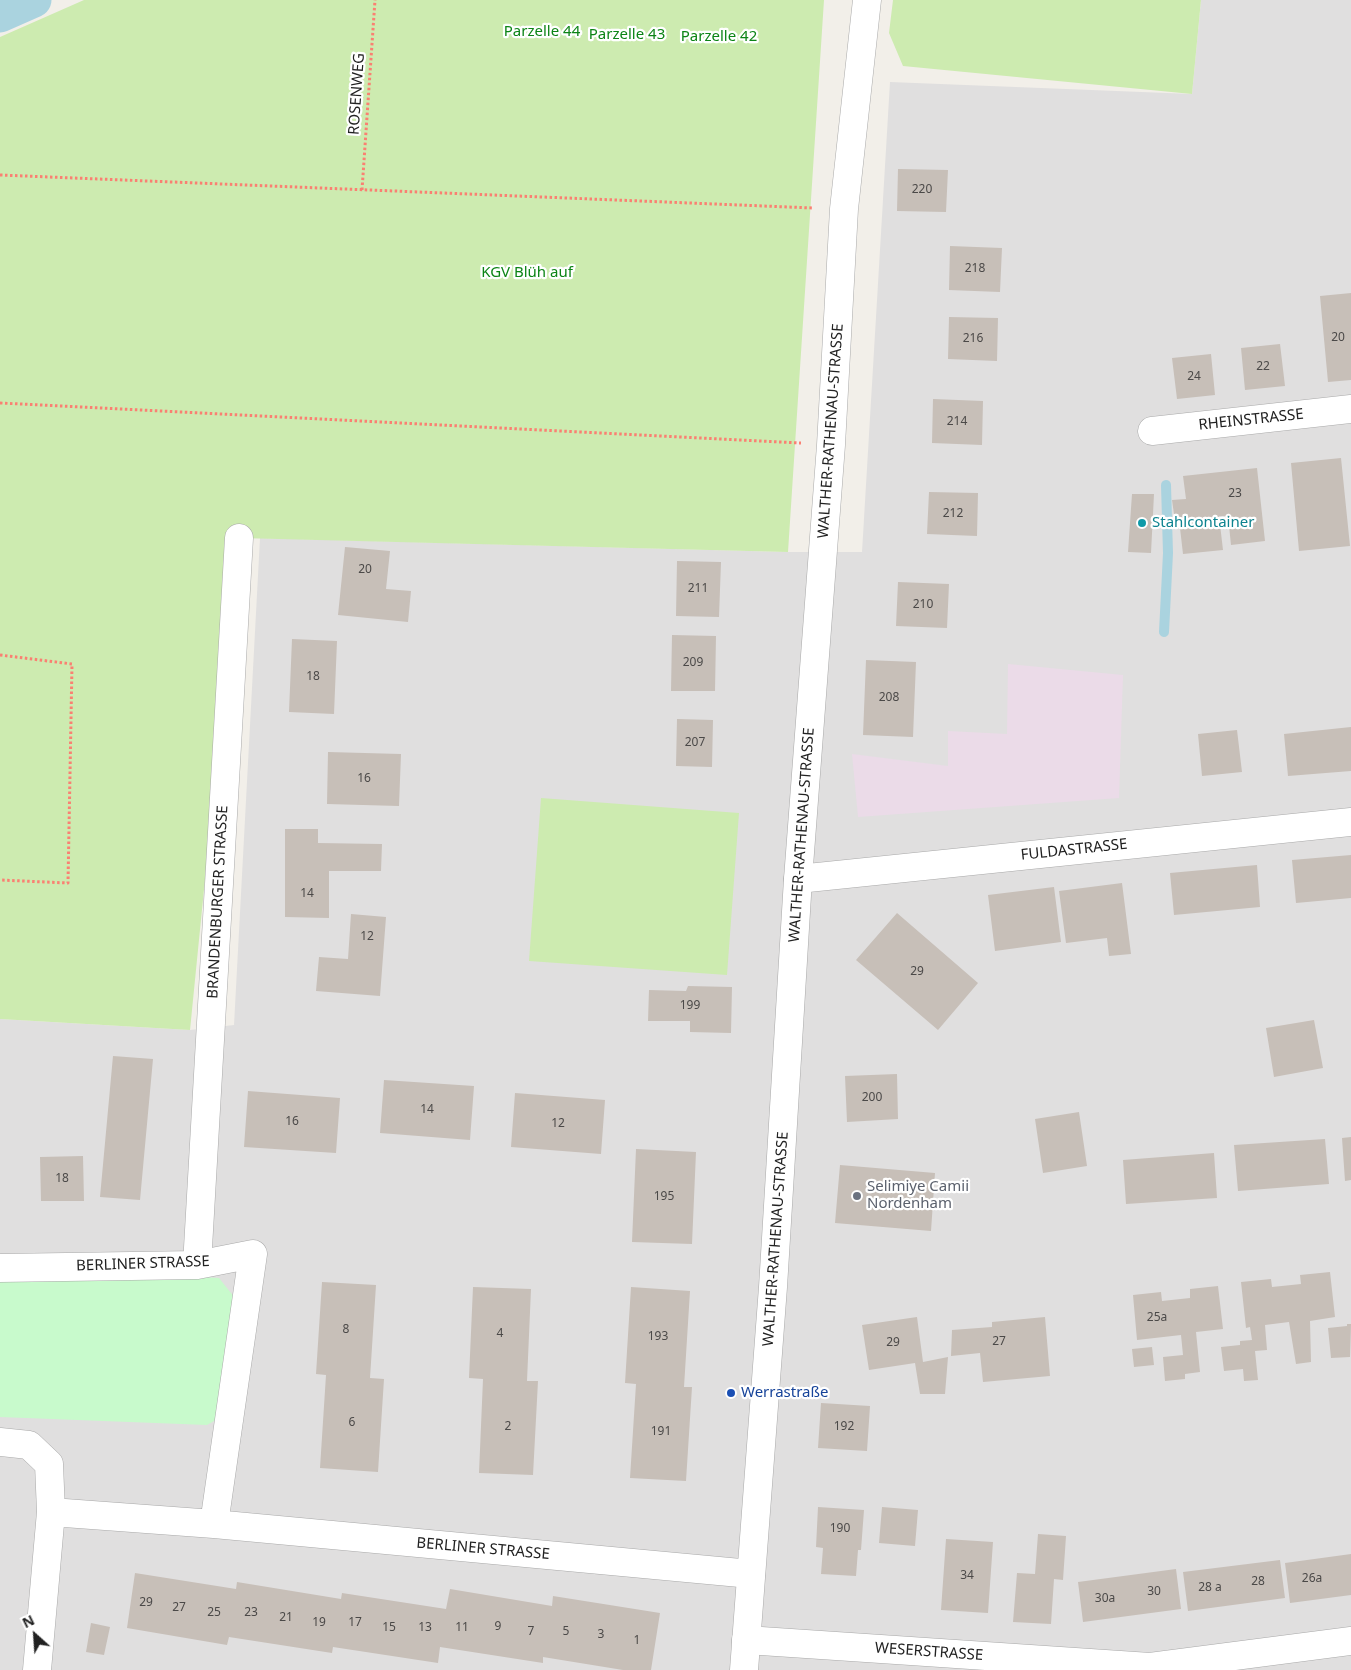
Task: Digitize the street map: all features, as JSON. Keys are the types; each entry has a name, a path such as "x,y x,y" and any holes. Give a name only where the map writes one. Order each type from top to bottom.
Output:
{"street":[{"name":"WALTHER-RATHENAU-STRASSE","path":"744,1670 773,1287 798,879 831,445 844,209 867,0"},
{"name":"RHEINSTRASSE","path":"1152,431 1351,409"},
{"name":"BRANDENBURGER STRASSE","path":"197,1265 239,538"},
{"name":"FULDASTRASSE","path":"798,879 1351,822"},
{"name":"BERLINER STRASSE","path":"0,1268 197,1265 253,1254 214,1524"},
{"path":"0,1442 30,1445 49,1464 51,1512 37,1670"},
{"name":"BERLINER STRASSE","path":"51,1512 214,1524 751,1574"},
{"name":"WESERSTRASSE","path":"746,1640 1150,1666 1351,1640"}],"path":[{"name":"ROSENWEG","path":"362,190 375,0"},
{"path":"0,175 844,209"},
{"path":"0,404 831,445"},
{"path":"0,655 72,664 68,884 0,880"}],"shaded area":[{"path":"1201,0 1351,0 1351,1670 0,1670 0,1019 190,1030 234,1025 260,538 787,552 862,552 890,82 1192,94"},
{"path":"1008,664 1123,675 1119,798 858,817 852,754 948,766 948,731 1007,734"}],"green space":[{"name":"KGV Blüh auf","path":"84,0 824,0 788,552 239,538 190,1030 0,1019 0,37"},
{"path":"893,0 1201,0 1192,94 903,66 889,33"},
{"path":"541,798 739,813 727,975 529,961"},
{"path":"163,1275 219,1278 235,1298 223,1416 207,1425 0,1417 0,1280"}],"building":[{"path":"898,169 948,170 946,212 897,211"},
{"path":"950,246 1002,248 1000,292 949,290"},
{"path":"1351,293 1351,380 1328,382 1320,296"},
{"path":"949,317 998,318 997,361 948,359"},
{"path":"1280,344 1285,386 1245,390 1241,348"},
{"path":"1211,354 1215,395 1177,399 1172,358"},
{"path":"933,399 983,401 982,445 932,443"},
{"path":"1341,458 1350,546 1299,551 1291,463"},
{"path":"1257,468 1265,541 1231,545 1228,516 1219,516 1223,550 1183,554 1180,528 1176,528 1172,500 1186,499 1183,476"},
{"path":"929,492 978,493 977,536 927,534"},
{"name":"Stahlcontainer","path":"1132,494 1154,494 1151,553 1128,552"},
{"path":"345,547 390,551 386,589 411,591 408,622 338,615"},
{"path":"677,561 721,562 719,617 676,616"},
{"path":"898,582 949,584 947,628 896,626"},
{"path":"672,635 716,636 715,691 671,691"},
{"path":"292,639 337,641 334,714 289,712"},
{"path":"866,660 916,662 913,737 863,735"},
{"path":"677,719 713,720 712,767 676,766"},
{"path":"1351,727 1351,771 1288,776 1284,734"},
{"path":"1237,730 1242,772 1202,776 1198,734"},
{"path":"328,752 401,754 399,806 327,804"},
{"path":"285,829 318,829 318,843 382,844 381,871 329,871 329,918 285,917"},
{"path":"1351,855 1351,898 1296,903 1292,860"},
{"path":"1257,865 1260,907 1174,915 1170,873"},
{"path":"1122,883 1131,954 1109,956 1107,938 1066,943 1059,891"},
{"path":"1054,887 1061,942 995,951 988,895"},
{"path":"897,913 978,983 938,1030 856,960"},
{"path":"351,914 386,917 380,996 316,991 319,957 348,959"},
{"path":"688,986 732,987 731,1033 690,1032 690,1021 648,1021 649,990 686,991"},
{"path":"1314,1020 1323,1068 1274,1077 1266,1028"},
{"path":"113,1056 153,1059 140,1200 100,1197"},
{"path":"897,1074 898,1119 847,1122 845,1076"},
{"path":"384,1080 474,1086 470,1140 380,1133"},
{"path":"248,1091 340,1098 336,1153 244,1147"},
{"path":"515,1093 605,1100 601,1154 511,1147"},
{"path":"1079,1112 1087,1166 1043,1173 1035,1119"},
{"path":"1351,1137 1351,1180 1345,1181 1342,1138"},
{"path":"1325,1139 1329,1184 1238,1191 1234,1145"},
{"path":"636,1149 696,1152 692,1244 632,1242"},
{"path":"1214,1153 1217,1198 1126,1204 1123,1160"},
{"path":"83,1156 84,1201 41,1201 40,1157"},
{"path":"840,1165 935,1173 931,1231 835,1223"},
{"path":"1330,1272 1335,1317 1310,1321 1311,1362 1296,1364 1289,1322 1265,1325 1267,1350 1255,1351 1258,1380 1244,1381 1243,1369 1224,1371 1221,1347 1240,1345 1240,1341 1252,1340 1250,1327 1246,1328 1241,1282 1271,1279 1272,1287 1301,1284 1300,1275"},
{"path":"322,1282 376,1285 370,1378 384,1379 378,1472 320,1468 326,1375 316,1374"},
{"path":"1218,1286 1223,1329 1196,1332 1200,1372 1185,1374 1185,1379 1165,1381 1163,1357 1183,1355 1181,1335 1137,1340 1133,1295 1161,1292 1162,1301 1190,1298 1190,1289"},
{"path":"473,1287 531,1289 527,1381 538,1381 533,1475 479,1473 483,1379 469,1378"},
{"path":"631,1287 690,1291 684,1387 692,1387 686,1481 630,1478 636,1384 625,1383"},
{"path":"917,1317 923,1362 948,1357 945,1394 920,1394 915,1363 869,1370 862,1325"},
{"path":"1045,1317 1050,1376 983,1382 980,1353 951,1356 952,1330 992,1327 992,1322"},
{"path":"1347,1324 1351,1324 1350,1357 1331,1358 1328,1328 1347,1326"},
{"path":"1152,1347 1154,1365 1134,1367 1132,1349"},
{"path":"821,1403 870,1406 867,1451 818,1448"},
{"path":"818,1507 864,1510 861,1550 858,1550 856,1576 821,1574 823,1548 816,1547"},
{"path":"882,1507 918,1510 915,1546 879,1543"},
{"path":"1038,1534 1066,1536 1063,1580 1054,1579 1051,1624 1013,1622 1017,1573 1035,1574"},
{"path":"946,1539 993,1542 988,1613 941,1610"},
{"path":"1351,1554 1351,1595 1290,1603 1285,1563"},
{"path":"1280,1560 1285,1598 1188,1611 1183,1572"},
{"path":"1176,1569 1181,1609 1083,1622 1078,1582"},
{"path":"135,1573 236,1589 237,1582 341,1599 342,1593 446,1609 450,1589 552,1606 553,1596 660,1613 651,1670 623,1670 543,1657 543,1663 440,1647 438,1663 333,1647 332,1653 229,1637 227,1645 127,1628"},
{"path":"91,1623 110,1627 104,1655 86,1652"}],"waterway":[{"path":"0,15 34,0"},
{"path":"1164,632 1168,553 1166,485"}],"place":[{"name":"Stahlcontainer","path":"1142,523"},
{"name":"Selimiye Camii Nordenham","path":"857,1196"},
{"name":"Werrastraße","path":"731,1393"}],"park label":[{"name":"Parzelle 44","path":"542,32"},
{"name":"Parzelle 43","path":"627,35"},
{"name":"Parzelle 42","path":"719,37"}]}
